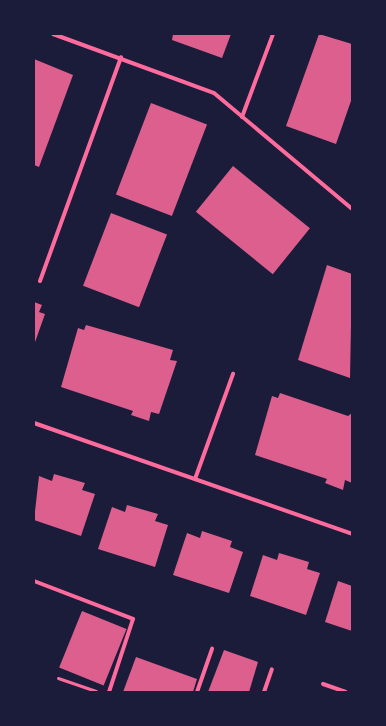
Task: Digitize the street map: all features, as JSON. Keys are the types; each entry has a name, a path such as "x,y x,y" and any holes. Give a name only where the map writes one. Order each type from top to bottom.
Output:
{"lane":[{"path":"53,34 193,82 242,117 352,209"},
{"path":"242,117 273,34"},
{"path":"40,281 121,57"},
{"path":"195,479 233,374"},
{"path":"34,423 352,534"},
{"path":"34,581 133,619 109,692"},
{"path":"196,692 212,649"},
{"path":"264,692 272,669"},
{"path":"323,684 346,692"}],"path":[{"path":"58,678 100,692"}],"building":[{"path":"173,34 231,34 222,58 172,40"},
{"path":"319,34 352,44 352,98 336,144 286,126"},
{"path":"34,59 73,75 39,167 34,165"},
{"path":"151,103 207,125 172,216 116,194"},
{"path":"233,166 310,228 273,274 196,212"},
{"path":"111,213 167,235 139,307 83,286"},
{"path":"327,265 352,274 350,378 298,360"},
{"path":"34,302 42,305 39,312 45,314 34,345"},
{"path":"86,325 173,350 170,360 177,361 159,414 151,412 149,421 131,415 133,411 61,387 78,328 84,330"},
{"path":"280,393 348,416 352,413 352,483 345,480 343,490 325,483 327,479 255,455 272,396 278,398"},
{"path":"54,474 85,483 82,490 95,494 81,536 34,520 39,476 52,481"},
{"path":"127,505 158,514 155,521 168,525 155,567 98,549 112,507 125,512"},
{"path":"202,531 232,541 230,547 243,552 229,593 173,575 187,533 200,538"},
{"path":"279,553 309,562 307,569 320,573 306,615 250,596 263,555 277,560"},
{"path":"338,581 352,586 352,631 325,622"},
{"path":"82,611 127,629 104,686 59,668"},
{"path":"224,650 258,662 249,692 208,692"},
{"path":"136,657 197,679 193,692 123,692"}]}
